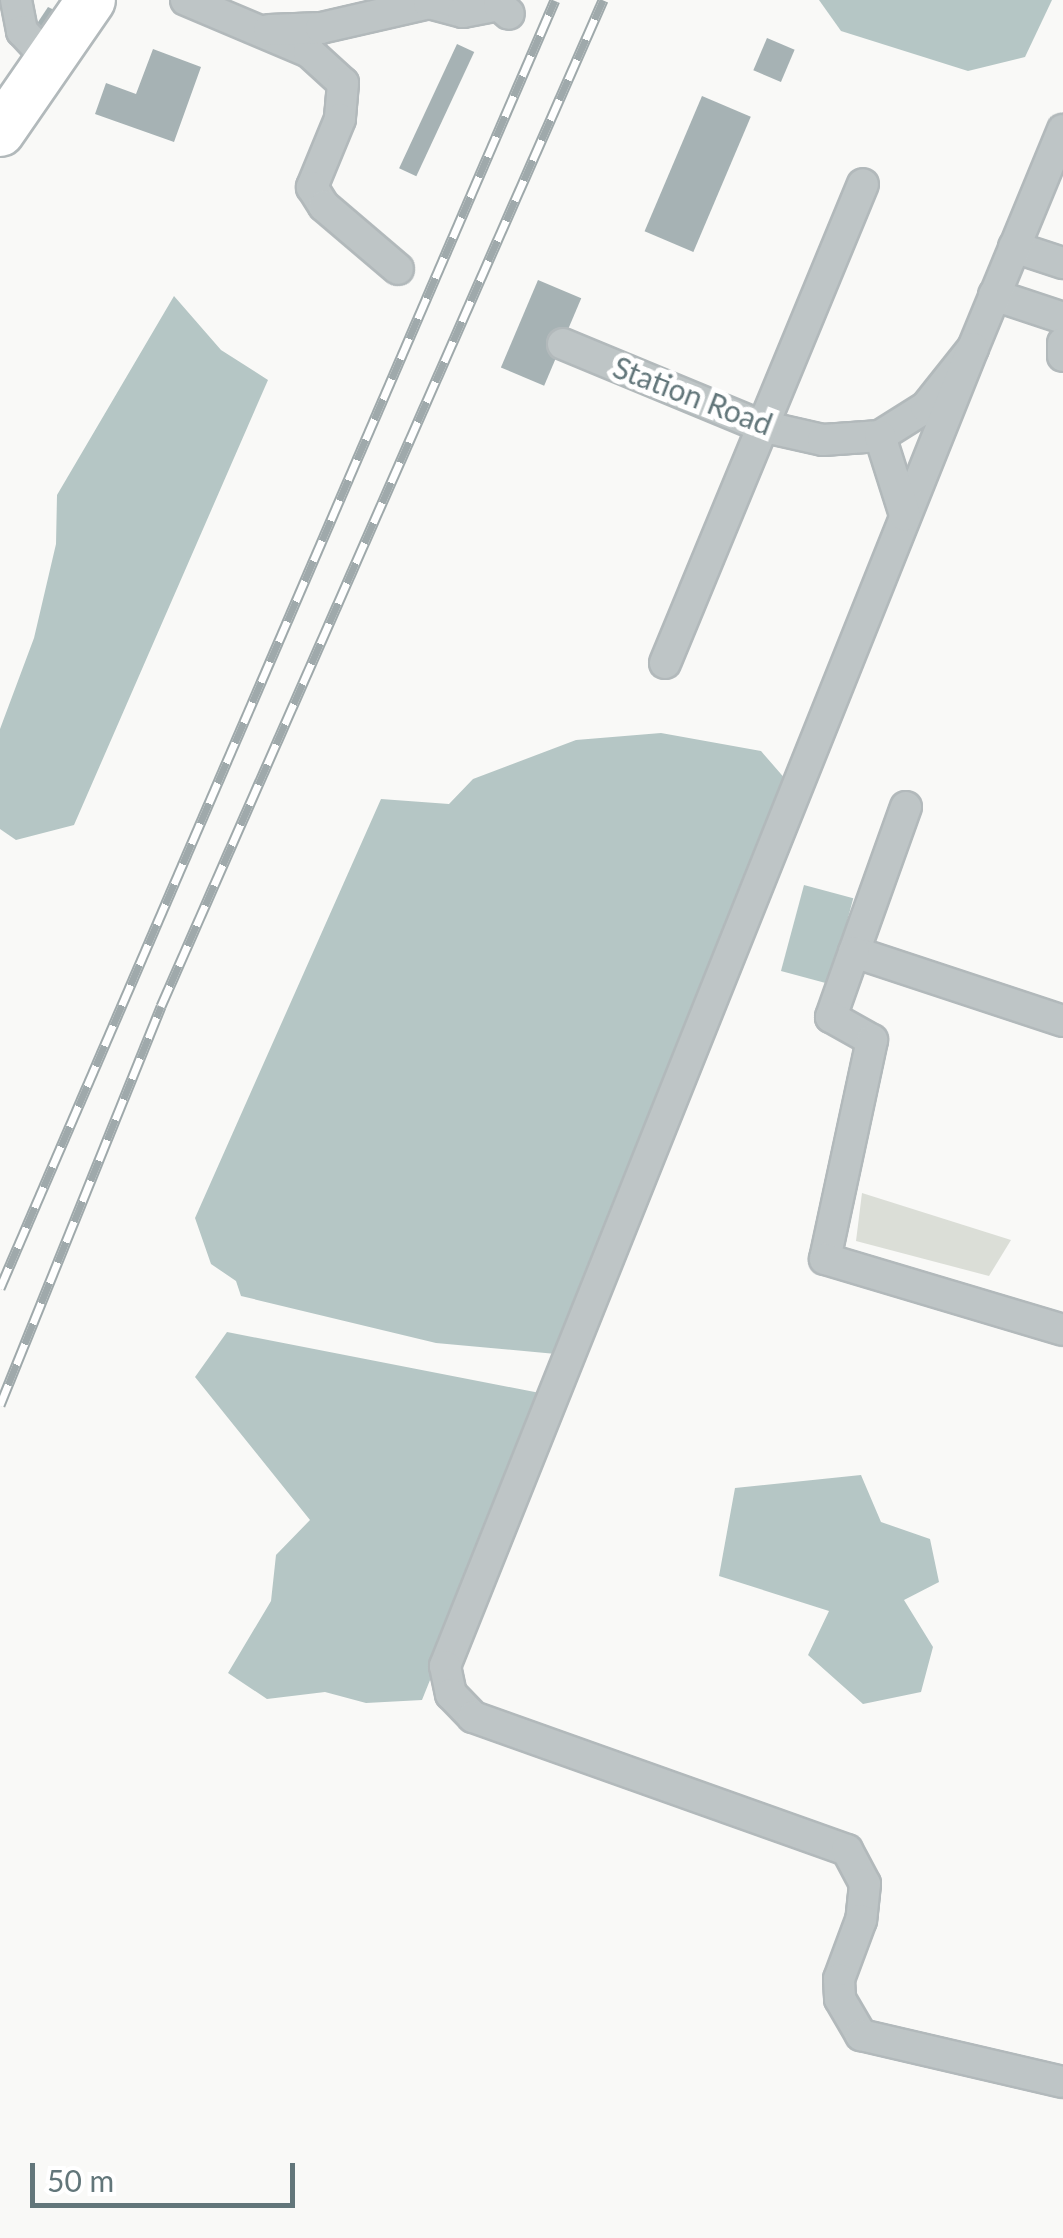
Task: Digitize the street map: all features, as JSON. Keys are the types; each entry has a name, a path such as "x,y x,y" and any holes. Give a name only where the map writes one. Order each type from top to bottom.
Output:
{"main road":[{"path":"0,132 91,0"}],"street":[{"path":"16,0 22,31 33,51 50,61"},
{"path":"186,0 309,52 343,83 340,119 312,187 398,269"},
{"path":"262,30 321,28 429,4 464,12 499,5 509,14"},
{"name":"Station Road","path":"563,344 761,426 823,440 880,436 926,407 973,348 1063,130"},
{"path":"665,663 863,184"},
{"path":"1014,248 1063,263"},
{"path":"994,295 1063,318"},
{"path":"1063,344 1063,356"},
{"path":"973,348 452,1647 446,1681 460,1708 473,1717 847,1850 865,1884 840,1989 861,2035 1063,2082"},
{"path":"880,436 906,516"},
{"path":"906,807 832,1018 872,1040 825,1259 1063,1330"},
{"path":"854,952 1063,1021"}],"shaded area":[{"path":"819,0 1052,0 1025,57 968,71 841,31"},
{"path":"174,296 221,350 268,380 74,825 16,840 0,829 0,729 34,638 56,544 57,495"},
{"path":"661,733 761,751 787,781 556,1354 436,1343 241,1296 236,1281 211,1264 195,1218 381,799 449,804 473,779 576,740"},
{"path":"804,885 853,898 830,984 781,971"},
{"path":"862,1193 1011,1240 989,1276 856,1241"},
{"path":"227,1332 545,1394 422,1700 366,1703 325,1692 267,1699 228,1673 271,1601 276,1555 310,1520 195,1377"},
{"path":"861,1475 881,1522 930,1539 939,1582 904,1600 933,1647 921,1692 863,1704 808,1655 829,1611 719,1576 735,1488"}],"building":[{"path":"48,7 71,18 59,36 36,25"},
{"path":"767,38 795,50 781,82 753,70"},
{"path":"457,44 474,52 416,176 399,168"},
{"path":"153,49 201,67 174,142 95,114 106,83 136,94"},
{"path":"702,96 751,117 693,252 645,231"},
{"path":"538,280 581,298 544,386 501,367"}],"railway":[{"path":"0,1288 555,0"},
{"path":"0,1405 161,1006 603,0"}]}
